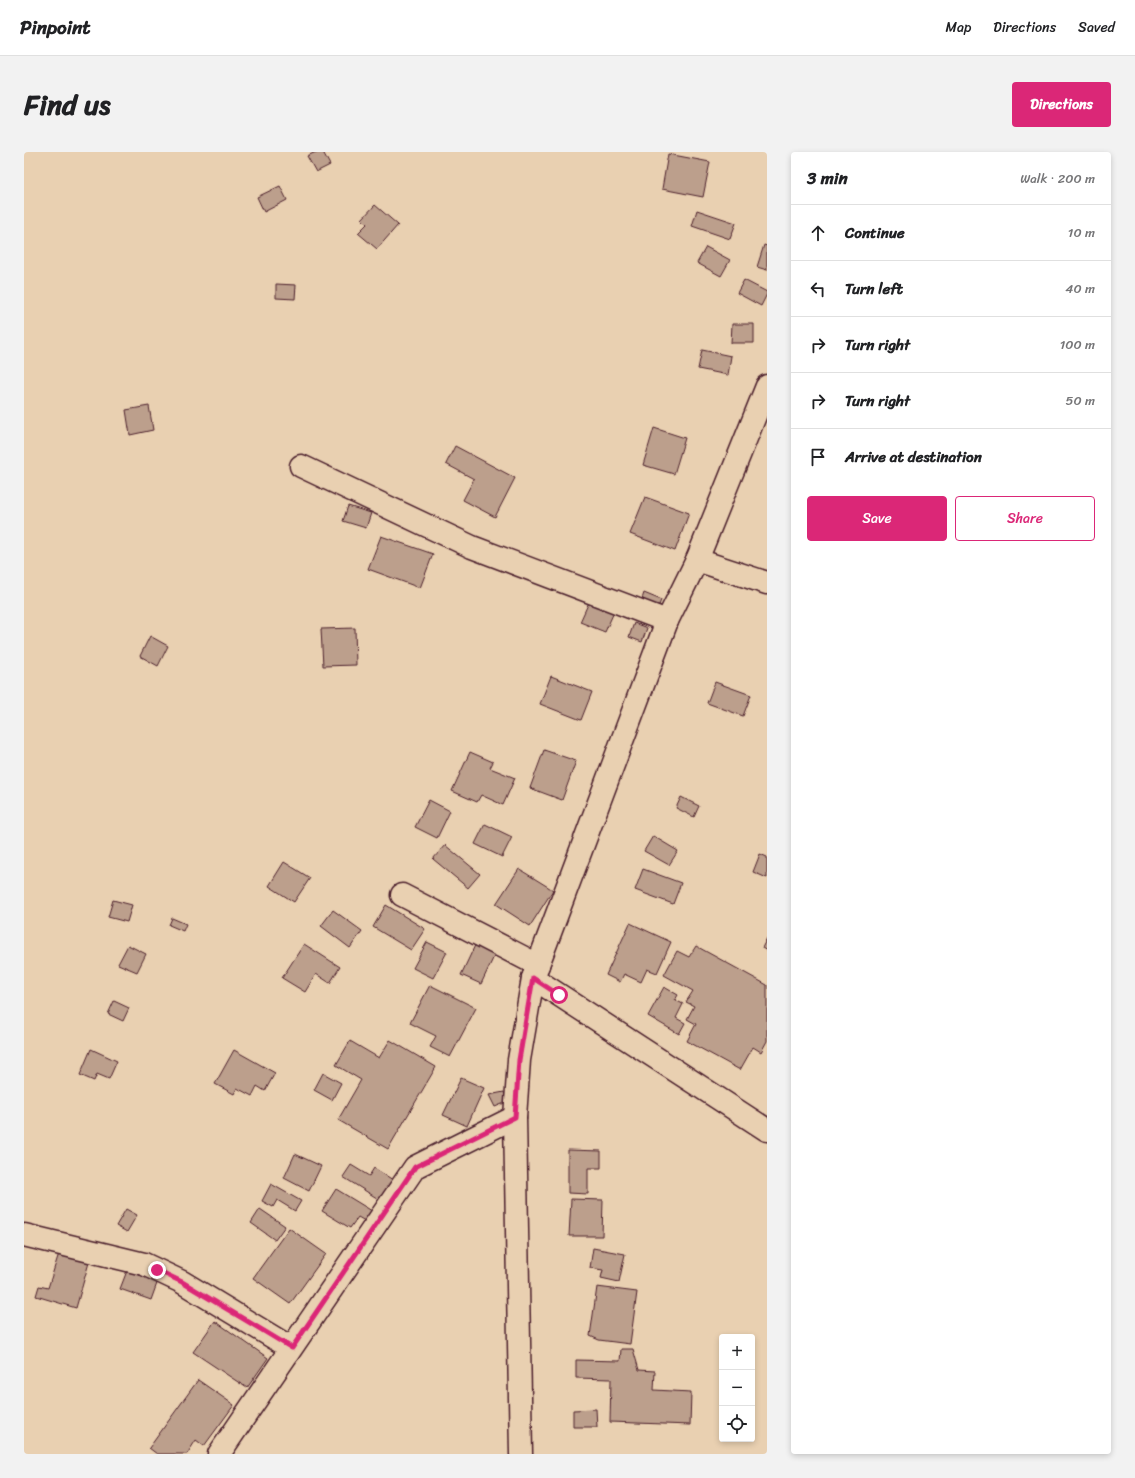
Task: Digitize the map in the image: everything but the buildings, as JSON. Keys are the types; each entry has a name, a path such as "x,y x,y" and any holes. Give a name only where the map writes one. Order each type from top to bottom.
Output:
{"street":[{"path":"521,1454 515,1117 519,1060 535,972 667,620 697,560 767,386"},
{"path":"301,466 472,547 667,620"},
{"path":"697,560 767,583"},
{"path":"402,895 535,972 767,1130"},
{"path":"219,1454 415,1167 515,1117"},
{"path":"24,1234 144,1264 182,1282 292,1348"}],"route":[{"path":"157,1270 182,1282 292,1348 415,1167 515,1117 519,1060 533,978 559,995"}]}
